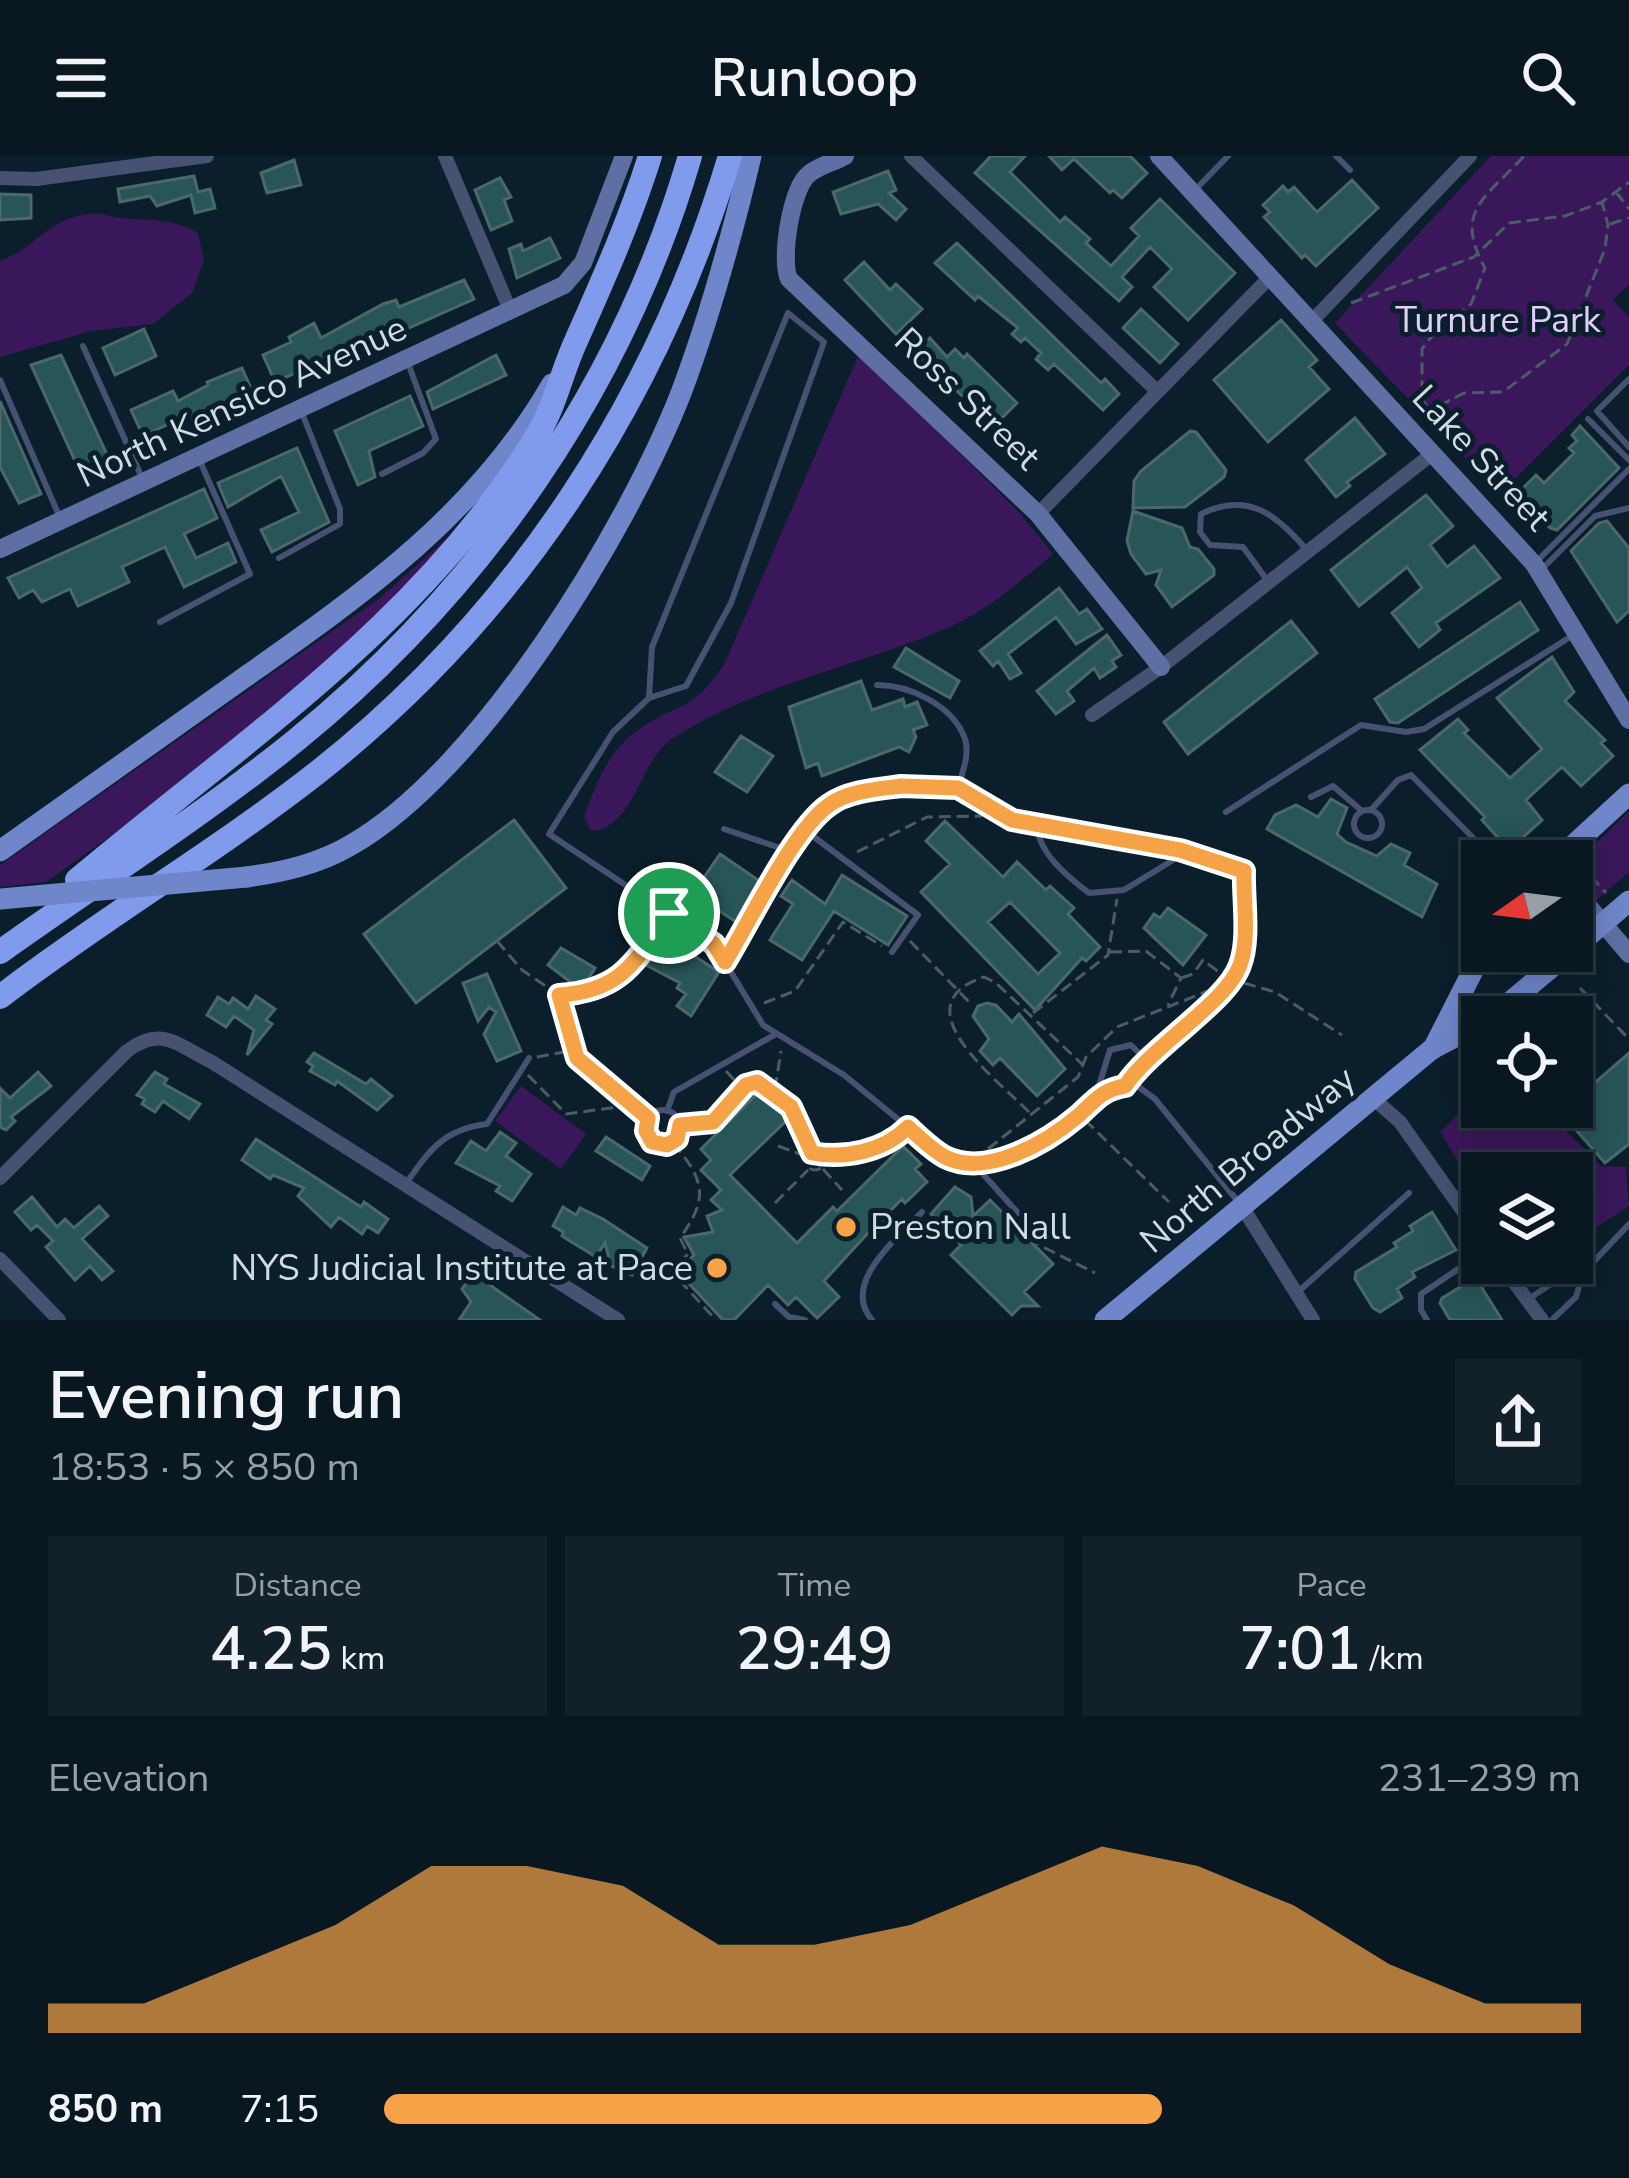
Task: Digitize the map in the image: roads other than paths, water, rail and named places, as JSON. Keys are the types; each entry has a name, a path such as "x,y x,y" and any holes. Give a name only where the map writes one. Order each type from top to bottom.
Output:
{"highway":[{"path":"0,951 100,861 285,715 408,602 471,528 541,429 616,252 650,156"},
{"path":"0,951 292,743 373,673 448,596 514,514 599,378 652,266 690,156"},
{"path":"0,998 316,773 400,701 477,622 545,537 633,397 687,280 730,156"}],"main road":[{"path":"0,899 247,877 325,858 395,815 469,740 552,629 623,515 671,417 716,290 751,156"},
{"path":"0,851 395,569 454,516 509,451 576,342"},
{"path":"1586,840 1629,794"},
{"path":"1593,931 1629,901"},
{"name":"North Broadway","path":"1432,1049 1472,972"},
{"path":"1516,996 1544,972"},
{"name":"North Broadway","path":"1105,1320 1432,1049 1461,1033"}],"street":[{"path":"0,178 36,179 207,156"},
{"path":"445,156 510,310"},
{"name":"North Kensico Avenue","path":"0,549 564,285 584,263 624,156"},
{"name":"Ross Street","path":"845,156 812,171 802,181 783,253 789,279 1038,514 1161,668"},
{"path":"911,156 1157,391"},
{"path":"1312,321 1470,156"},
{"name":"Lake Street","path":"1171,160 1193,192 1537,568 1628,717"},
{"path":"1038,514 1270,277"},
{"path":"1092,715 1161,668 1432,454"},
{"path":"1593,911 1629,954"},
{"path":"0,1178 127,1051 152,1036 212,1062 618,1320"},
{"path":"1374,1099 1400,1121 1461,1208"},
{"path":"1243,1208 1313,1320"},
{"path":"0,1259 59,1320"},
{"path":"1515,1284 1542,1320"}],"lane":[{"path":"1193,192 1228,156"},
{"path":"1336,156 1351,170"},
{"path":"649,698 652,647 788,314 824,342 731,603 686,686 649,698 613,732 550,834 714,944 763,1025 844,1075 944,1157 998,1160 1031,1146 1079,1114 1096,1095 1110,1050 1131,1045 1145,1059"},
{"path":"83,346 145,483"},
{"path":"382,474 423,453 436,439 407,360"},
{"path":"0,380 62,523"},
{"path":"1629,380 1597,411 1629,447"},
{"path":"279,558 340,524 340,509 300,409"},
{"path":"1537,568 1629,464 1588,418"},
{"path":"160,622 250,574 198,456"},
{"path":"1269,583 1243,547 1210,545 1200,532 1201,514 1215,507 1252,507 1276,514 1309,551"},
{"path":"1537,568 1595,516 1629,508"},
{"path":"1226,812 1361,725 1389,731 1424,729 1578,632"},
{"path":"877,686 901,685 954,721 967,754 958,788"},
{"path":"1311,797 1333,786 1367,811 1382,825 1371,839 1354,831 1355,817 1367,811 1398,780 1411,775 1475,840"},
{"path":"725,962 806,831 828,805 860,792 901,786 958,788 1012,820 1185,852 1244,871 1242,961 1232,981 1145,1059 1125,1086"},
{"path":"1037,825 1037,838 1089,893 1118,891 1185,852"},
{"path":"724,829 792,852"},
{"path":"806,831 918,915 892,952"},
{"path":"668,1111 674,1092 780,1036"},
{"path":"405,1184 427,1154 458,1127 487,1124 529,1058"},
{"path":"1096,1095 1136,1085 1155,1099 1243,1208"},
{"path":"668,1111 680,1125 673,1143 652,1142 646,1131 648,1118 668,1111"},
{"path":"972,1162 1018,1213"},
{"path":"1297,1293 1408,1192"},
{"path":"868,1319 862,1301 868,1271 922,1212"},
{"path":"1593,1263 1629,1224"},
{"path":"1427,1320 1421,1294 1461,1266"},
{"path":"1527,1300 1551,1284"},
{"path":"1552,1320 1576,1297 1580,1284"},
{"path":"775,1304 788,1317 805,1320"}],"place":[{"name":"Preston Nall","path":"846,1227"},
{"name":"NYS Judicial Institute at Pace","path":"717,1268"}],"park label":[{"name":"Turnure Park","path":"1498,320"}]}
